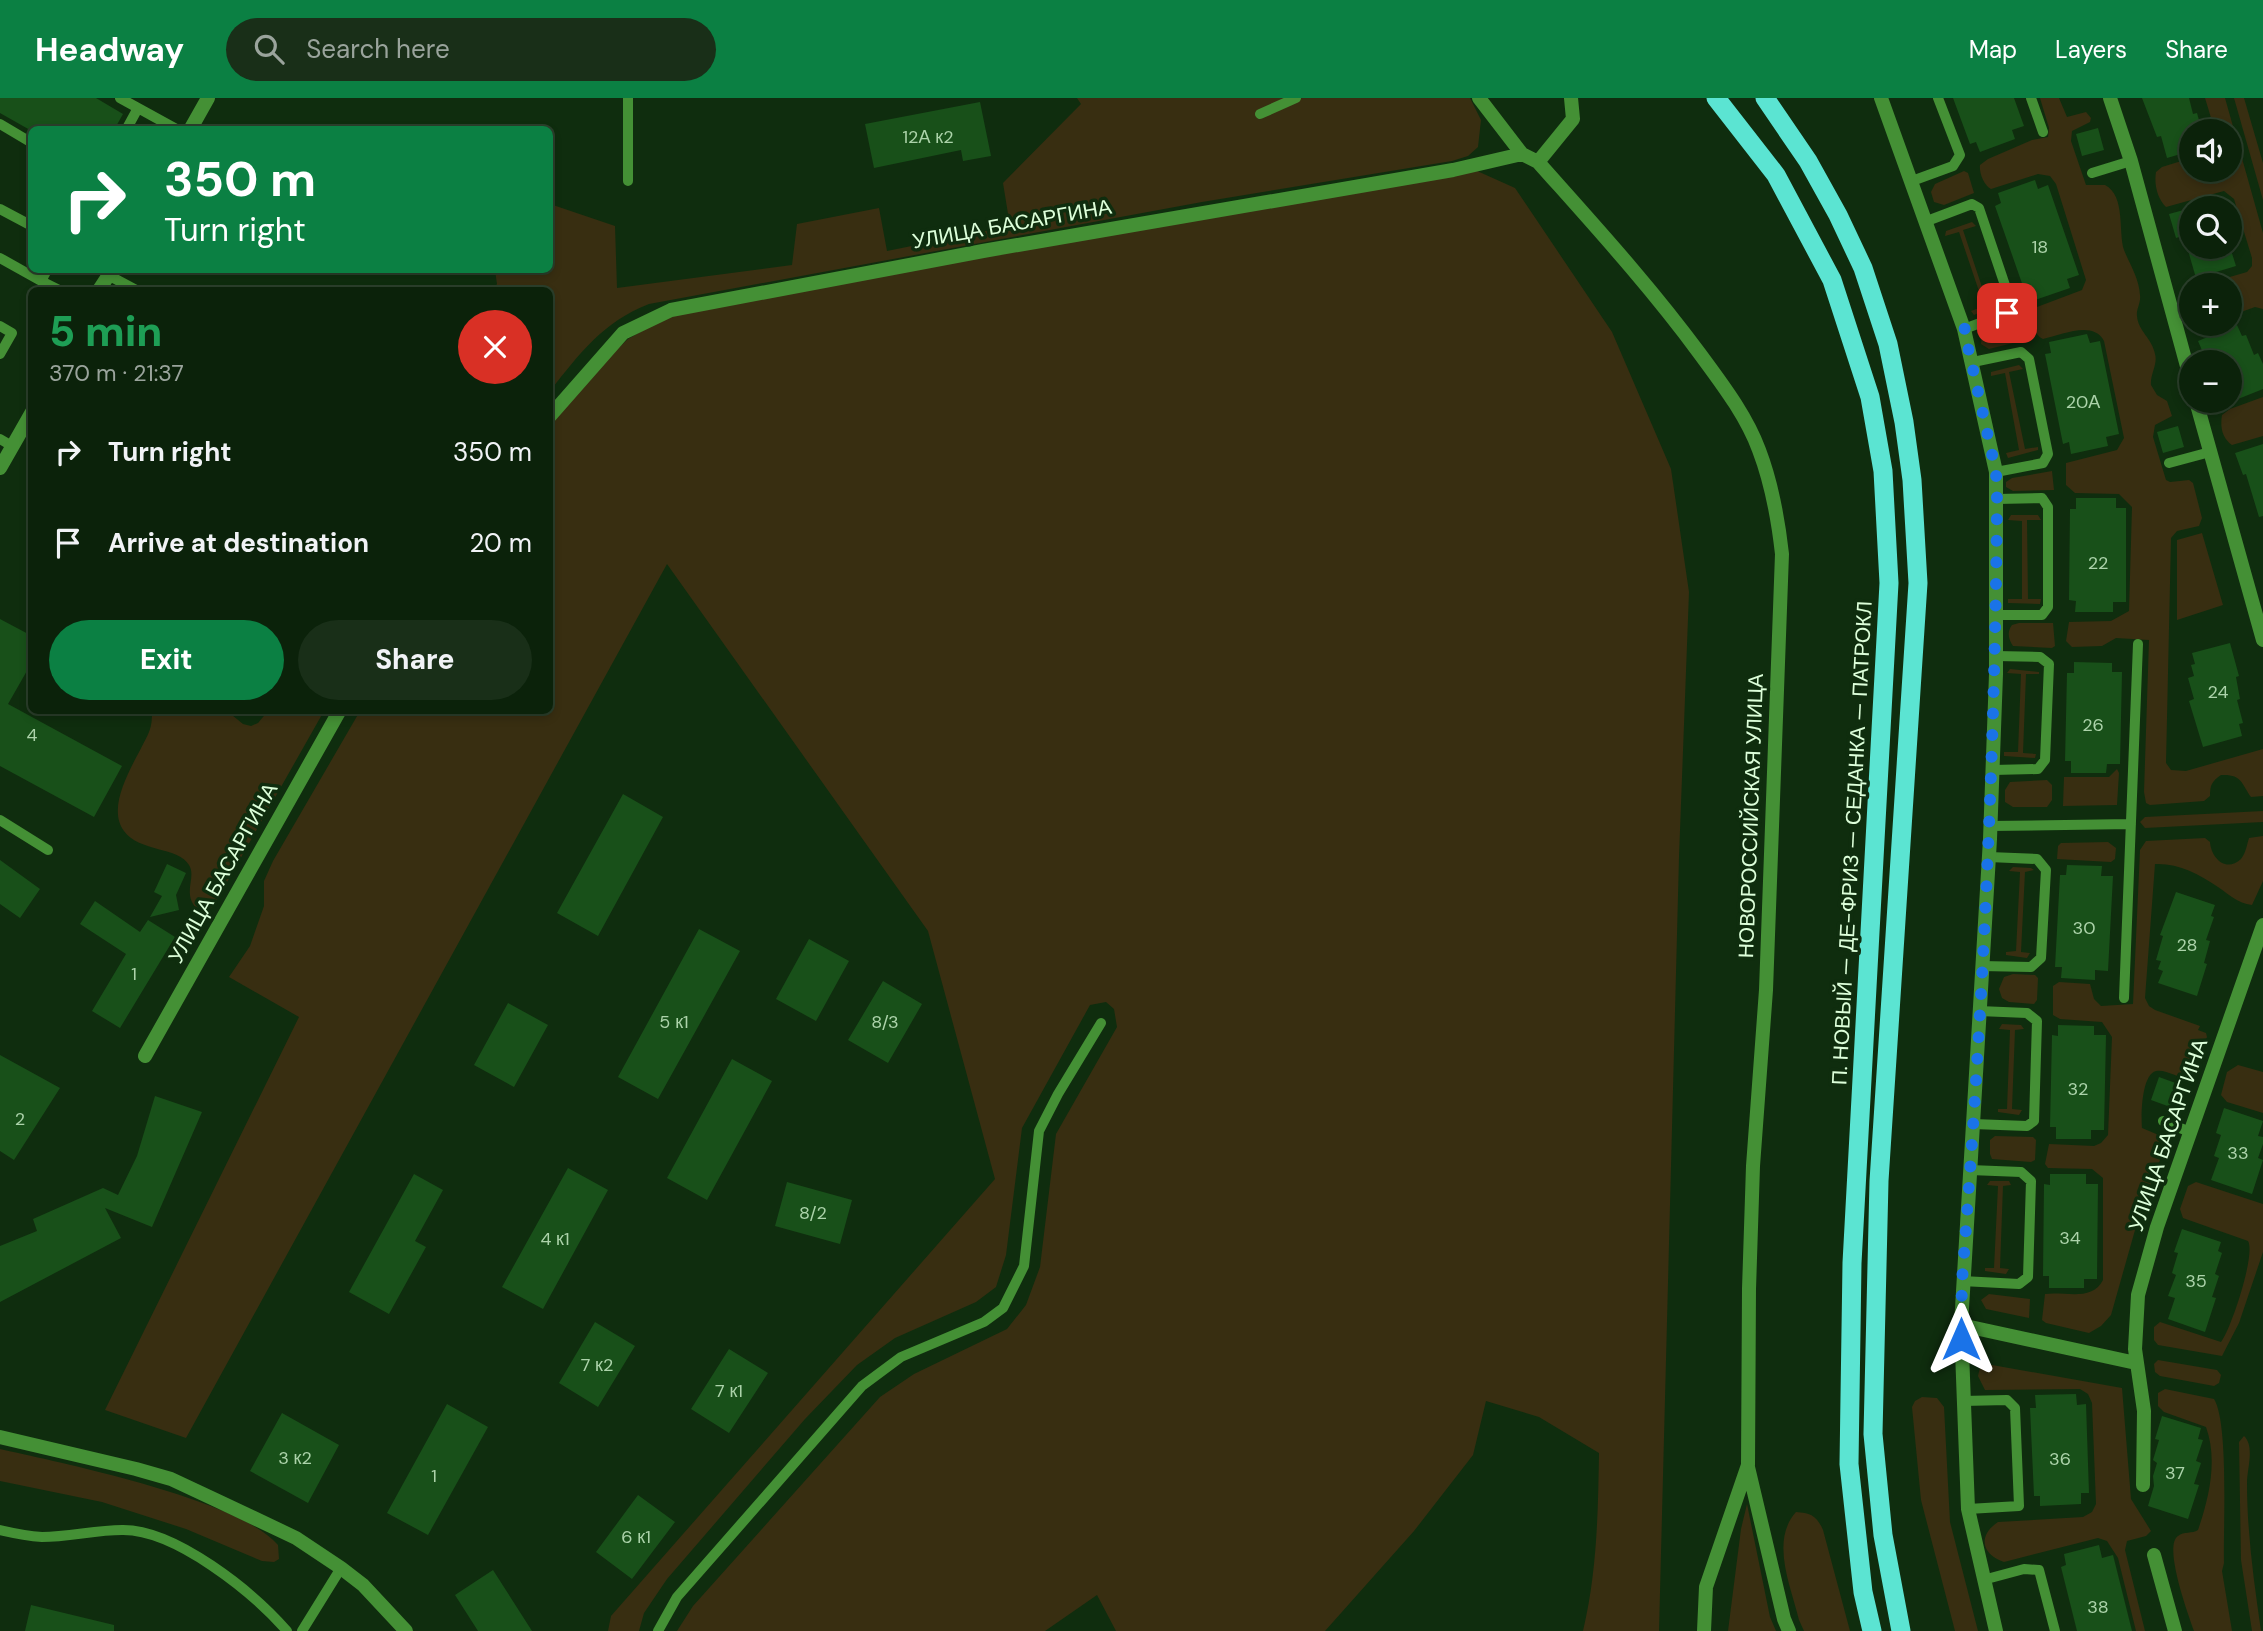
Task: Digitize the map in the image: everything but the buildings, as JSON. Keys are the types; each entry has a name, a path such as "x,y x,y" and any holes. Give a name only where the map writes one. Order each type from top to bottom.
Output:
{"highway":[{"name":"П. НОВЫЙ — ДЕ-ФРИЗ — СЕДАНКА — ПАТРОКЛ","path":"1716,98 1776,175 1832,281 1870,397 1883,471 1889,583 1852,1263 1849,1464 1863,1592 1872,1631"},
{"path":"1765,98 1808,161 1863,268 1888,344 1905,422 1912,480 1918,583 1879,1181 1873,1434 1883,1535 1901,1631"}],"street":[{"path":"192,126 208,98"},
{"name":"НОВОРОССИЙСКАЯ УЛИЦА","path":"1479,98 1522,154 1538,162 1660,300 1738,408 1758,448 1777,505 1782,554 1766,990 1753,1166 1748,1289 1748,1465 1706,1587 1704,1631"},
{"path":"1538,162 1573,119 1571,98"},
{"path":"1881,98 1964,329 1996,472 1993,771 1961,1325 1968,1509 1996,1631"},
{"path":"2110,98 2131,161 2183,350"},
{"name":"УЛИЦА БАСАРГИНА","path":"553,413 623,333 671,310 996,248 1454,170 1522,154"},
{"path":"2199,413 2263,640"},
{"path":"0,468 6,443 28,417"},
{"name":"УЛИЦА БАСАРГИНА","path":"145,1056 338,714"},
{"name":"УЛИЦА БАСАРГИНА","path":"2143,1485 2144,1411 2136,1363 2135,1324 2138,1295 2157,1227 2263,925"},
{"path":"1961,1325 2136,1363"},
{"path":"0,1437 171,1479 296,1538 363,1585 406,1631"},
{"path":"1748,1465 1789,1631"},
{"path":"2154,1555 2175,1631"}],"lane":[{"path":"120,98 171,126"},
{"path":"628,98 628,181"},
{"path":"1260,114 1296,98"},
{"path":"1912,181 1953,166 1960,155 1938,98"},
{"path":"2031,98 2043,132"},
{"path":"128,126 138,108"},
{"path":"0,124 28,141"},
{"path":"2092,173 2131,161"},
{"path":"1927,222 1972,204 1979,208 2011,303 2007,313 1964,329"},
{"path":"0,209 28,224"},
{"path":"0,258 52,287"},
{"path":"41,281 45,273"},
{"path":"111,273 132,287"},
{"path":"0,327 12,333 0,354"},
{"path":"1973,362 2021,352 2029,359 2048,454 2043,463 1996,472"},
{"path":"2169,463 2210,452"},
{"path":"1996,615 2042,615 2048,607 2048,507 2042,498 1997,499"},
{"path":"2124,998 2138,644"},
{"path":"1993,771 2038,769 2045,760 2049,664 2040,657 1996,656"},
{"path":"0,820 48,850"},
{"path":"1990,826 2131,824"},
{"path":"1981,966 2031,967 2041,958 2046,870 2037,859 1989,857"},
{"path":"1973,1124 2027,1126 2034,1121 2037,1021 2028,1013 1979,1011"},
{"path":"658,1631 677,1597 862,1386 901,1357 984,1322 1003,1308 1024,1266 1039,1131 1101,1023"},
{"path":"2163,1121 2190,1132"},
{"path":"1962,1281 2019,1284 2028,1277 2031,1181 2021,1172 1970,1170"},
{"path":"1963,1401 2007,1400 2015,1408 2019,1506 1968,1509"},
{"path":"0,1530 41,1537 123,1530 149,1533 197,1555 264,1608 287,1631"},
{"path":"302,1631 341,1568"},
{"path":"1983,1580 2024,1569 2039,1570 2055,1631"}],"shaded area":[{"path":"1077,98 1470,98 1481,120 1478,147 1468,156 1452,161 1202,202 649,304 605,329 553,387 553,287 495,287 495,273 553,273 553,205 615,226 617,288 792,265 797,224 879,208 887,251 1010,226 1003,183 1081,104"},
{"path":"2040,98 2059,98 2067,117 2086,112 2091,118 2090,122 2072,131 2071,141 2086,185 2105,185 2112,190 2119,206 2122,242 2139,289 2138,321 2155,354 2151,385 2157,395 2167,401 2172,416 2155,425 2153,437 2166,480 2189,480 2193,483 2202,518 2199,526 2177,531 2171,538 2166,763 2171,770 2186,771 2263,749 2263,796 2251,797 2237,778 2221,775 2214,781 2210,796 2204,801 2150,805 2146,803 2144,792 2149,640 2116,638 2102,646 2072,647 2066,641 2069,622 2111,621 2129,611 2132,507 2119,494 2075,493 2066,485 2066,463 2117,450 2124,438 2104,341 2099,335 2085,330 2043,339 2031,322 2032,310 2082,290 2086,280 2056,184 2050,176 2038,174 1991,189 1980,172 1980,165 1988,159 2032,140 2048,137 2049,128"},
{"path":"2205,98 2225,98 2231,119 2211,119"},
{"path":"2234,98 2244,98 2263,163 2263,200 2242,119"},
{"path":"2242,158 2263,233 2263,309 2255,307 2242,312 2242,273 2252,266 2252,258 2242,225 2242,196 2230,196 2224,191 2206,196 2179,196 2179,203 2166,207 2156,186 2156,172 2162,167 2179,162 2179,182 2242,182"},
{"path":"1466,166 1515,188 1612,332 1671,469 1689,592 1679,857 1659,1631 1583,1631 1594,1565 1599,1453 1539,1417 1486,1401 1473,1455 1414,1531 1325,1631 1116,1631 1097,1595 1045,1631 677,1631 693,1606 880,1397 914,1374 1007,1329 1026,1305 1040,1267 1056,1134 1117,1027 1114,1009 1106,1002 1090,1005 1022,1128 1006,1255 996,1287 976,1302 895,1338 857,1365 805,1419 667,1579 644,1613 639,1631 608,1631 611,1616 995,1179 928,931 667,564 186,1438 105,1410 299,1017 229,977 250,946 264,906 264,881 273,861 358,714 553,714 553,421 579,385 628,339 666,317"},
{"path":"1964,171 1968,173 1974,193 1944,205 1934,202 1931,192 1935,184"},
{"path":"1972,222 1976,226 1963,230 1988,305 2002,301 1974,315 1971,311 1984,306 1959,232 1945,236 1946,231"},
{"path":"2021,321 2025,340 1989,349 1981,344 1982,334"},
{"path":"2019,365 2023,369 2009,372 2025,449 2038,447 2038,450 2008,458 2006,453 2019,450 2005,373 1991,376 1991,372"},
{"path":"2263,397 2263,436 2232,445 2222,432 2222,415 2242,413 2242,405"},
{"path":"2052,471 2054,490 2013,491 2006,487 2006,482 2012,478"},
{"path":"2011,515 2038,515 2041,520 2027,520 2028,599 2041,599 2040,604 2008,603 2008,599 2022,599 2022,521 2008,520"},
{"path":"2202,533 2223,605 2177,620 2177,540"},
{"path":"2053,623 2055,646 2013,646 2009,630 2012,625"},
{"path":"2010,669 2039,672 2026,674 2023,753 2036,754 2035,758 2004,756 2004,752 2018,752 2021,674 2007,673"},
{"path":"152,714 231,714 243,724 251,726 258,723 266,714 322,714 213,907 205,911 198,910 193,904 190,892 191,870 184,859 139,843 124,831 119,820 120,795 151,724"},
{"path":"2117,769 2117,805 2063,806 2064,777 2109,777"},
{"path":"2047,780 2052,785 2052,800 2047,807 2013,807 2005,802 2005,790 2010,782"},
{"path":"2263,811 2263,822 2145,828 2140,822 2145,817"},
{"path":"2263,836 2263,881 2252,905 2238,901 2188,870 2155,864 2145,998 2155,1010 2200,1026 2198,1030 2206,1033 2207,1037 2188,1079 2156,1071 2147,1080 2143,1097 2142,1128 2161,1136 2164,1149 2137,1223 2111,1315 2101,1326 2089,1333 2046,1323 2042,1320 2045,1294 2085,1293 2098,1287 2103,1280 2103,1178 2092,1169 2048,1168 2045,1164 2049,1144 2094,1146 2108,1135 2112,1037 2102,1022 2060,1019 2053,1015 2053,986 2059,982 2090,984 2094,999 2101,1006 2133,1004 2140,850 2146,841 2205,838 2210,842 2216,858 2220,862 2230,864 2241,859 2249,838"},
{"path":"2108,842 2116,848 2115,859 2111,862 2057,859 2058,846 2061,843"},
{"path":"2013,867 2034,870 2025,872 2021,952 2030,953 2027,958 2006,955 2006,952 2016,951 2020,872 2009,871"},
{"path":"2013,974 2035,975 2038,978 2037,1000 2034,1004 2009,1002 2002,998 1999,989 2004,977"},
{"path":"2002,1024 2021,1025 2024,1029 2015,1030 2012,1109 2022,1110 2019,1115 1998,1112 1998,1109 2007,1109 2010,1030 1999,1029"},
{"path":"2238,1065 2263,1072 2263,1113 2227,1102 2221,1095 2227,1072"},
{"path":"1995,1136 2033,1137 2036,1140 2035,1160 1992,1159 1990,1140"},
{"path":"1990,1181 2009,1181 2011,1185 2003,1186 2000,1268 2009,1269 2006,1274 1985,1271 1985,1268 1994,1268 1998,1186 1987,1185"},
{"path":"2196,1182 2263,1204 2263,1252 2239,1323 2222,1356 2158,1345 2154,1340 2154,1327 2160,1322 2221,1342 2236,1308 2246,1275 2250,1249 2248,1241 2183,1218 2180,1209 2188,1186"},
{"path":"1989,1294 2030,1299 2029,1318 1986,1309 1981,1300"},
{"path":"2158,1360 2217,1370 2221,1375 2219,1383 2214,1386 2160,1376 2155,1372 2154,1364"},
{"path":"1981,1363 2122,1388 2131,1499 2151,1531 2146,1536 2127,1541 2125,1550 2145,1631 2136,1631 2118,1558 2107,1541 2098,1538 2004,1562 1987,1550 1987,1533 1998,1522 2083,1517 2092,1512 2096,1504 2092,1403 2088,1394 2080,1389 1985,1390 1978,1376"},
{"path":"2165,1389 2214,1399 2219,1412 2224,1478 2222,1571 2232,1631 2194,1631 2178,1581 2173,1553 2174,1542 2180,1534 2198,1530 2209,1492 2212,1466 2206,1427 2164,1412 2158,1406 2158,1393"},
{"path":"1922,1397 1937,1398 1944,1407 1950,1522 1978,1631 1955,1631 1921,1500 1912,1407 1915,1401"},
{"path":"2244,1436 2250,1452 2248,1520 2261,1631 2252,1631 2241,1560 2239,1442"},
{"path":"0,1449 105,1473 189,1498 257,1528 278,1545 279,1559 274,1562 262,1561 186,1529 102,1502 0,1481"},
{"path":"1747,1504 1770,1617 1776,1631 1728,1631 1741,1529"},
{"path":"1796,1512 1813,1516 1823,1530 1850,1631 1804,1631 1799,1620 1783,1550 1788,1524"}],"route":[{"path":"1961,1339 1962,1281 1990,839 1996,674 1997,499 1996,472 1964,329 2007,313"}]}
